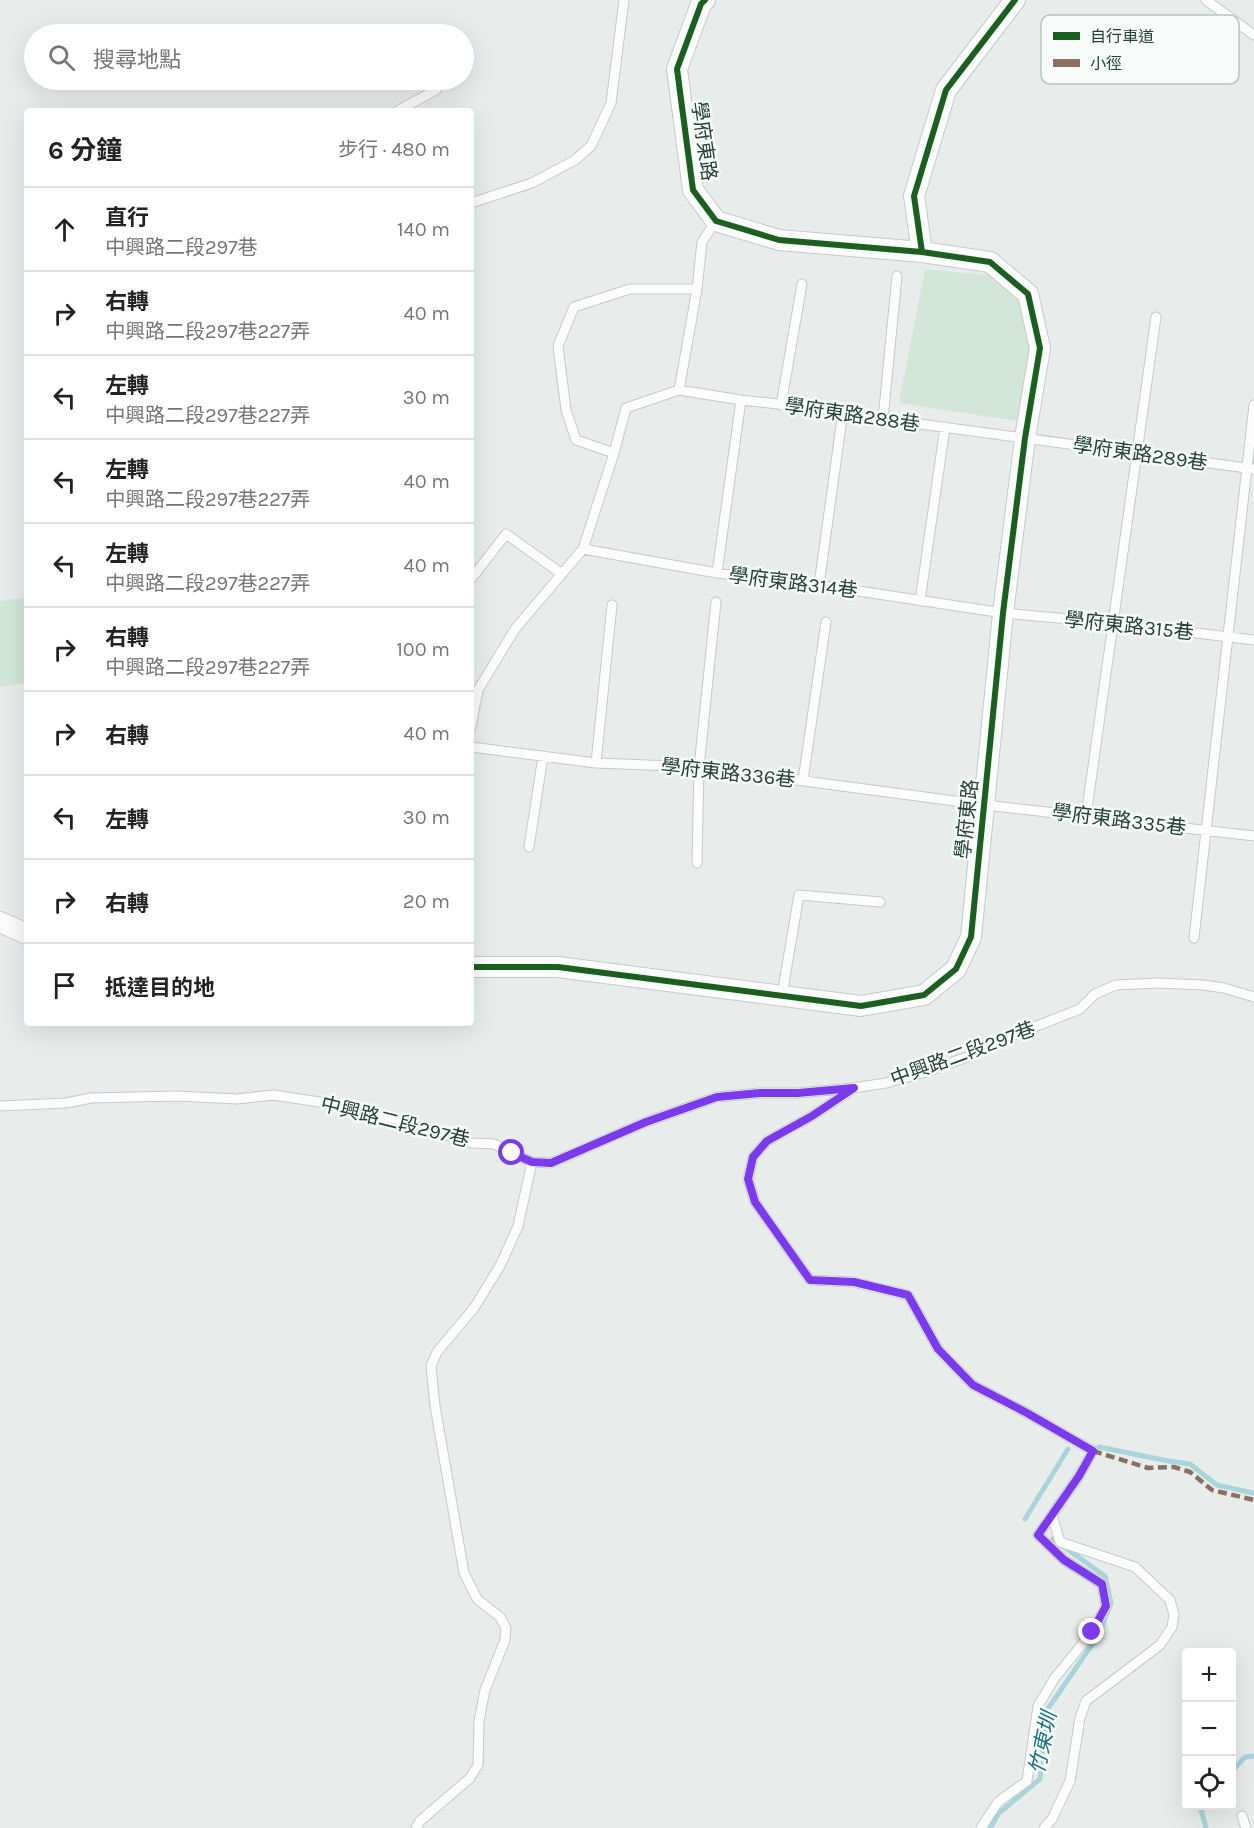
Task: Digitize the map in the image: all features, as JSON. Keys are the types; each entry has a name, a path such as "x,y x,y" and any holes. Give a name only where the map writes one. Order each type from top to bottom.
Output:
{"street":[{"name":"學府東路","path":"474,967 558,967 861,1006 924,995 956,969 971,937 1004,614 1025,438 1040,348 1028,294 990,262 922,252 780,240 716,221 693,190 677,69 700,4 705,0"},
{"path":"922,252 914,196 946,90 1015,0"},
{"path":"0,922 24,933"}],"lane":[{"path":"474,202 532,183 575,160 591,146 611,104 624,0"},
{"path":"1206,0 1227,15"},
{"path":"1239,24 1254,35"},
{"path":"403,108 436,90"},
{"path":"474,712 478,690 515,629 583,549 626,408 679,390 697,289 702,242 716,221"},
{"path":"883,419 897,276"},
{"path":"781,405 802,284"},
{"path":"614,453 576,440 566,410 558,346 574,307 630,289 697,289"},
{"path":"1086,816 1156,317"},
{"name":"學府東路288巷","path":"679,390 1025,438"},
{"path":"717,573 741,400"},
{"path":"1194,938 1228,637 1250,469 1254,405"},
{"path":"819,585 843,411"},
{"path":"920,601 945,427"},
{"name":"學府東路289巷","path":"1025,438 1250,469"},
{"path":"474,575 506,534 562,574"},
{"name":"學府東路314巷","path":"583,549 717,573 819,585 1004,614"},
{"path":"697,863 699,767 716,602"},
{"path":"596,763 612,605"},
{"name":"學府東路315巷","path":"1004,614 1114,623 1254,640"},
{"path":"803,780 826,622"},
{"name":"學府東路336巷","path":"474,747 596,763 699,767 985,805"},
{"path":"529,847 543,756"},
{"name":"學府東路335巷","path":"985,805 1254,836"},
{"path":"782,995 799,894 880,902"},
{"name":"中興路二段297巷","path":"0,1106 66,1103 91,1098 176,1096 237,1099 273,1095 333,1104 361,1113 391,1118 472,1143 494,1144 532,1162 551,1163 646,1122 717,1097 854,1088 906,1078 967,1057 1014,1035 1080,1009 1095,994 1116,985 1158,983 1203,985 1224,988 1254,997"},
{"path":"854,1088 812,1116 767,1141 753,1157 748,1179 755,1202 810,1280 854,1282 908,1295 938,1349 973,1385 1093,1451 1079,1476 1038,1535 1064,1560 1102,1584 1106,1606 1092,1632 1054,1679 1038,1706 1027,1781 998,1802 981,1828"},
{"path":"416,1828 420,1821 470,1778 478,1765 479,1721 485,1690 505,1640 506,1628 500,1617 477,1599 464,1573 430,1366 437,1352 474,1308 501,1264 518,1226 532,1162"},
{"path":"1044,1828 1052,1819 1070,1781 1080,1718 1086,1701 1160,1645 1172,1627 1174,1615 1170,1600 1134,1567 1060,1542 1052,1515"},
{"path":"1242,1816 1246,1828"}],"green space":[{"path":"925,269 1010,277 1043,327 1029,423 899,403"},
{"path":"24,597 24,683 0,687 0,601"}],"waterway":[{"name":"竹東圳","path":"1099,1447 1190,1464 1217,1485 1254,1493"},
{"name":"竹東圳","path":"1025,1519 1068,1449"},
{"name":"竹東圳","path":"990,1828 999,1813 1040,1779 1047,1710 1098,1636 1111,1603 1105,1576 1053,1539"},
{"path":"1236,1767 1245,1757 1254,1756"},
{"path":"1201,1810 1206,1828"}],"marked path":[{"path":"1093,1451 1148,1468 1174,1467 1190,1472 1212,1490 1254,1500"}],"cycle path":[{"path":"705,0 701,4 677,69 693,190 716,221 779,240 922,252 914,196 946,90 1015,0"},
{"path":"474,967 558,967 861,1006 924,995 956,969 971,937 1003,613 1025,438 1040,348 1028,294 990,262 922,252"}],"route":[{"path":"512,1153 532,1162 551,1163 646,1122 717,1097 854,1088 812,1116 767,1141 753,1157 748,1179 755,1202 810,1280 854,1282 908,1295 938,1349 973,1385 1093,1451 1079,1476 1038,1535 1064,1560 1102,1584 1106,1606 1092,1632"}]}
